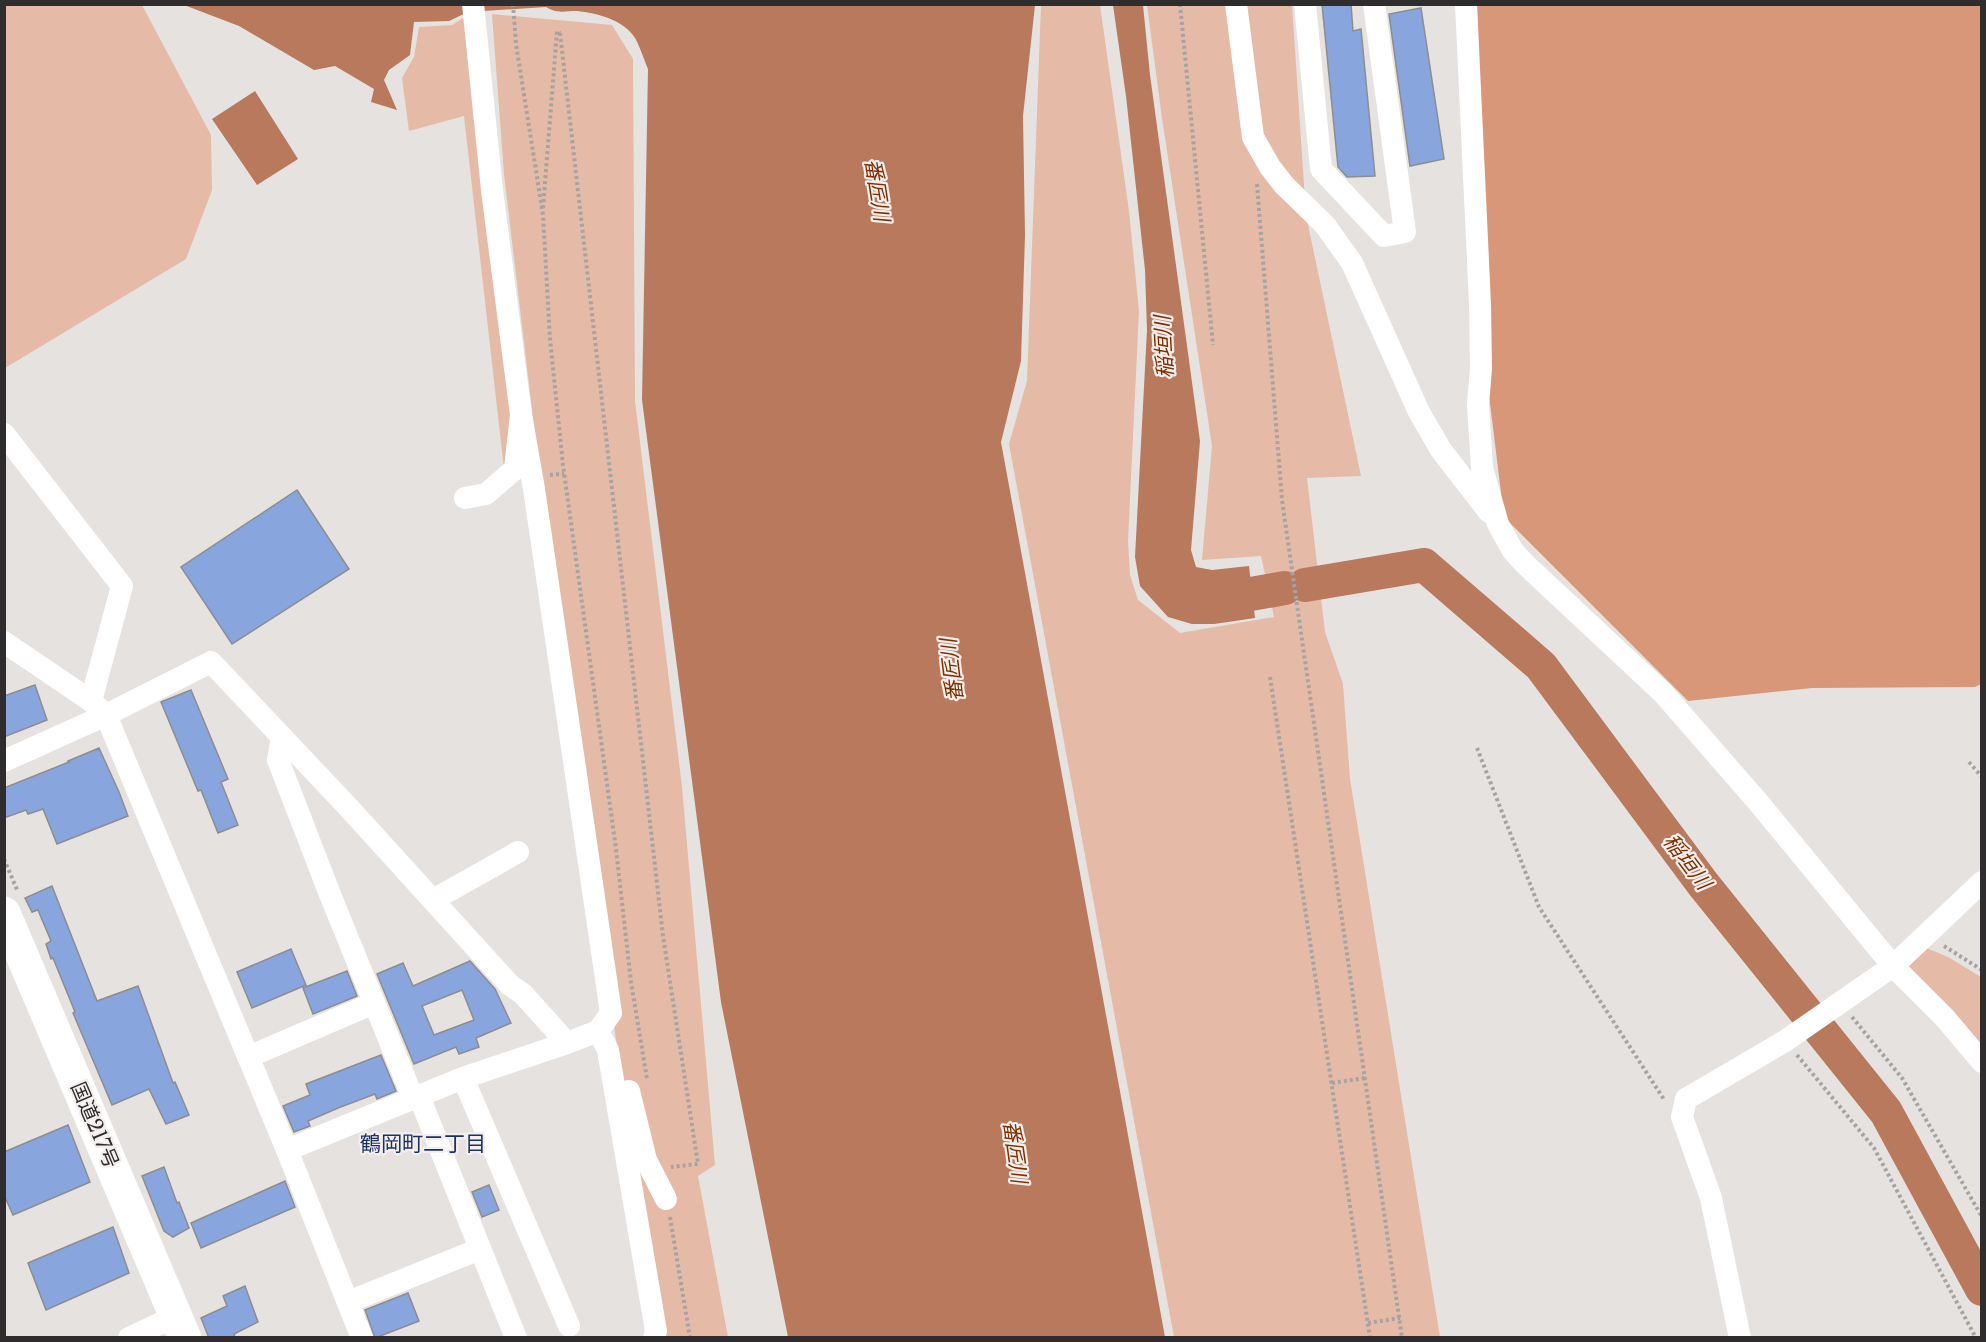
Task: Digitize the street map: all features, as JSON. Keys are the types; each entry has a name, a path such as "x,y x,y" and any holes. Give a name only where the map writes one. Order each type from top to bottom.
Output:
{"highway":[{"name":"国道217号","path":"4,913 180,1327"}],"street":[{"path":"472,4 521,415 536,501 608,1050 656,1330 654,1338"},
{"path":"1236,4 1253,137 1269,167 1325,225 1352,263 1419,412 1441,450 1498,524 1513,550 1526,565 1663,693 1758,802 1893,966 1945,1018 1982,1062"},
{"path":"1305,4 1321,169 1384,236 1405,232 1374,4"},
{"path":"1466,4 1480,304 1478,435 1482,468 1498,524"},
{"path":"465,498 486,494 515,469 521,415"},
{"path":"4,434 122,586 99,708"},
{"path":"4,642 99,708 287,1150 362,1338"},
{"path":"4,761 99,708 211,662 510,985 523,994 567,1042"},
{"path":"282,737 278,760 374,1003 416,1097 516,1338"},
{"path":"433,900 518,852"},
{"path":"1740,1338 1711,1198 1682,1117 1686,1099 1785,1040 1893,966 1982,882"},
{"path":"248,1057 374,1003"},
{"path":"605,1022 646,1160 666,1199"},
{"path":"287,1150 463,1078 567,1042 605,1022"},
{"path":"463,1078 569,1326"},
{"path":"348,1302 480,1249"},
{"path":"129,1338 180,1327"}],"path":[{"path":"513,4 516,44 543,215 550,339 563,465 616,849 631,982 648,1086"},
{"path":"1180,4 1213,345"},
{"path":"543,215 557,31 560,33 663,936 698,1164 661,1168 690,1338"},
{"path":"1257,184 1282,500 1402,1338"},
{"path":"1270,677 1370,1338"},
{"path":"1477,748 1539,907 1668,1106 1684,1108"},
{"path":"1969,762 1982,777"},
{"path":"1926,934 1982,970"},
{"path":"1839,1003 1902,1078 1982,1217"},
{"path":"1785,1040 1874,1148 1976,1338"},
{"path":"1332,1083 1365,1077"},
{"path":"1368,1323 1400,1318"}],"shaded area":[{"path":"4,5 142,5 211,135 212,190 186,259 5,368"},
{"path":"1041,5 1100,5 1129,211 1139,311 1128,541 1130,575 1138,600 1180,633 1274,617 1261,556 1202,560 1212,446 1147,5 1292,5 1306,215 1361,476 1307,478 1325,632 1343,684 1350,779 1440,1337 1174,1337 1009,444 1027,381"},
{"path":"1477,5 1981,5 1981,684 1975,687 1812,688 1688,701 1504,517 1488,387"},
{"path":"492,14 612,25 633,59 635,401 682,787 715,1165 698,1176 728,1337 654,1337 541,485 504,174"},
{"path":"468,15 511,412 504,469 464,116 409,131 402,78 414,57 419,27 452,25"},
{"path":"1924,947 1948,957 1981,977 1981,1051 1906,964"}],"water":[{"name":"番匠川","path":"184,5 1035,5 1023,116 1025,235 1021,361 1001,442 1165,1337 788,1337 721,1002 642,400 648,69 635,38 624,26 609,18 585,12 557,11 546,7 468,12 449,21 414,22 410,55 389,70 384,80 397,110 371,102 374,89 335,66 314,70 239,26"},
{"path":"1113,5 1143,5 1150,75 1200,441 1191,550 1196,567 1212,570 1249,566 1255,618 1214,624 1192,624 1168,617 1140,586 1135,557 1147,330 1145,270 1126,96"},
{"path":"255,91 298,159 257,185 212,119"}],"building":[{"path":"1322,4 1351,4 1353,31 1361,29 1375,176 1347,177 1338,167"},
{"path":"1421,8 1444,159 1410,166 1389,14"},
{"path":"297,490 349,569 232,644 181,567"},
{"path":"35,685 47,720 4,737 4,696"},
{"path":"191,690 228,779 221,782 238,825 218,833 161,702"},
{"path":"99,748 128,816 57,844 43,809 28,814 26,810 4,818 4,788"},
{"path":"52,886 97,1001 138,986 173,1083 175,1082 189,1115 166,1124 149,1089 112,1105 73,1013 75,1012 53,958 51,959 46,944 51,941 38,910 32,912 25,898"},
{"path":"291,949 306,985 252,1008 237,972"},
{"path":"470,961 495,989 511,1023 476,1038 479,1047 459,1054 456,1047 414,1064 377,974 403,963 413,986","holes":["462,990 474,1020 434,1035 422,1006"]},
{"path":"347,971 357,996 313,1014 303,988"},
{"path":"381,1055 396,1091 377,1099 375,1094 338,1108 308,1121 310,1126 294,1132 283,1106 310,1095 306,1084"},
{"path":"68,1125 90,1182 13,1215 4,1195 4,1152"},
{"path":"164,1167 189,1228 173,1237 164,1231 142,1176"},
{"path":"285,1181 295,1207 201,1248 191,1223"},
{"path":"489,1185 499,1210 482,1217 472,1192"},
{"path":"113,1227 129,1273 46,1310 28,1263"},
{"path":"245,1286 258,1322 234,1334 235,1338 209,1338 201,1318 227,1306 223,1296"},
{"path":"408,1293 419,1321 375,1338 365,1310"}],"waterway":[{"name":"稲垣川","path":"1305,585 1424,565 1541,666 1703,884 1886,1112 1982,1289"},
{"name":"稲垣川","path":"1207,589 1228,598 1285,588"}],"district":[{"name":"鶴岡町二丁目","path":"423,1144"}]}
